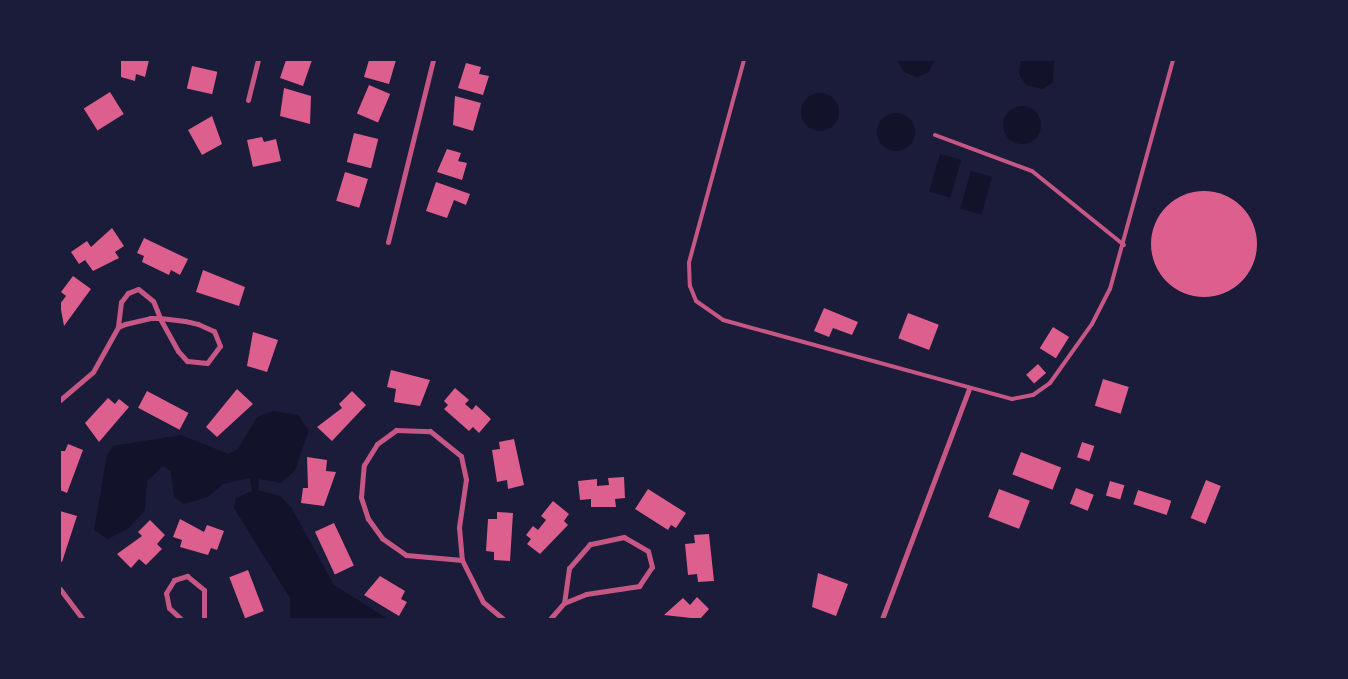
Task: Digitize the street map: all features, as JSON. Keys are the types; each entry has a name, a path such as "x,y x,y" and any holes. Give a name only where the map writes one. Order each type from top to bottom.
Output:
{"street":[{"path":"248,100 258,60"},
{"path":"388,242 433,60"},
{"path":"60,400 93,372 118,327 121,302 133,290 149,296 160,318 187,362 200,365 216,356 220,341 214,331 160,318 118,327"},
{"path":"882,619 969,390"},
{"path":"462,560 406,555 382,538 368,519 361,497 364,465 377,444 396,430 430,431 461,456 466,479 459,527 462,560 483,602 503,619"},
{"path":"550,619 564,603 596,592 639,586 652,567 648,551 624,537 590,544 569,568 564,603"},
{"path":"181,619 169,608 166,593 174,580 187,576 204,590 204,619"},
{"path":"60,589 82,619"}],"lane":[{"path":"744,60 689,263 690,286 696,301 723,320 969,390 1024,398 1050,383 1092,324 1124,245 1174,60"},
{"path":"935,135 1032,170 1124,245"}],"shaded area":[{"path":"897,60 935,60 929,72 917,77 904,72"},
{"path":"1021,60 1054,60 1053,82 1043,89 1026,85 1019,74"},
{"path":"820,93 834,98 839,112 834,126 820,131 806,126 801,112 806,98"},
{"path":"1022,106 1036,111 1041,125 1036,139 1022,144 1008,139 1003,125 1008,111"},
{"path":"896,113 910,118 915,132 910,146 896,151 882,146 877,132 882,118"},
{"path":"940,154 961,160 950,198 929,191"},
{"path":"971,171 992,177 981,215 960,208"},
{"path":"273,411 298,415 309,430 295,470 281,483 259,479 258,490 280,496 291,507 334,585 388,619 290,619 290,598 234,508 236,498 252,491 250,478 223,484 208,497 184,504 174,497 171,471 163,466 147,481 145,510 129,528 108,539 94,530 107,455 113,446 181,435 228,454 238,449 257,417"}],"building":[{"path":"121,60 149,60 145,77 136,74 135,81 121,77"},
{"path":"286,60 312,60 303,86 280,78"},
{"path":"369,60 396,60 389,84 364,77"},
{"path":"466,63 481,67 479,74 489,76 483,95 458,88"},
{"path":"192,66 217,72 212,94 187,88"},
{"path":"369,85 390,94 378,123 357,114"},
{"path":"284,88 311,96 310,124 280,116"},
{"path":"110,92 124,114 97,130 84,108"},
{"path":"455,96 481,103 473,131 453,125"},
{"path":"212,116 222,144 202,155 188,130"},
{"path":"354,133 378,139 371,168 347,162"},
{"path":"262,137 264,142 276,139 281,161 253,167 247,140"},
{"path":"447,149 461,153 458,161 467,163 462,180 437,172"},
{"path":"345,172 368,179 359,208 336,201"},
{"path":"436,182 470,194 466,205 454,200 447,218 426,211"},
{"path":"1204,191 1224,195 1242,206 1253,224 1257,244 1253,264 1242,282 1224,293 1204,297 1184,293 1166,282 1155,264 1151,244 1155,224 1166,206 1184,195"},
{"path":"112,228 124,246 115,252 119,258 93,271 85,260 79,264 71,252 87,241 91,247"},
{"path":"144,238 188,259 180,275 171,270 169,275 142,262 144,256 137,253"},
{"path":"203,270 245,287 239,306 196,292"},
{"path":"73,276 91,289 64,326 60,304 66,296 61,292"},
{"path":"824,308 858,322 852,335 833,328 829,337 814,331"},
{"path":"908,313 939,325 929,350 898,338"},
{"path":"1053,327 1069,337 1056,358 1040,348"},
{"path":"253,332 278,340 267,372 247,366"},
{"path":"1038,364 1046,373 1034,384 1026,375"},
{"path":"391,370 430,380 420,406 394,402 396,389 387,387"},
{"path":"1103,379 1129,387 1121,414 1095,406"},
{"path":"455,388 469,400 465,404 472,410 476,405 491,419 479,433 473,427 469,431 444,409 448,405 444,401"},
{"path":"237,389 253,404 217,437 206,427"},
{"path":"147,391 188,413 180,430 138,408"},
{"path":"352,391 366,405 332,441 317,427 342,408 339,404"},
{"path":"108,398 115,404 119,399 129,407 99,442 85,423"},
{"path":"514,439 524,485 508,489 507,480 497,482 492,450 500,449 499,442"},
{"path":"1082,442 1094,446 1089,461 1077,457"},
{"path":"68,444 83,450 67,493 60,490 60,451 65,451"},
{"path":"1021,452 1061,467 1053,490 1012,474"},
{"path":"307,457 327,460 326,471 336,472 324,506 301,503 303,488 308,488"},
{"path":"624,477 625,498 615,499 616,507 591,507 591,499 580,500 578,481 597,479 597,486 609,485 608,478"},
{"path":"1206,480 1221,486 1205,524 1191,518"},
{"path":"1110,481 1124,485 1120,500 1106,495"},
{"path":"1076,488 1094,495 1088,511 1070,504"},
{"path":"648,489 686,513 676,528 671,525 668,530 635,509"},
{"path":"999,489 1030,501 1019,529 988,517"},
{"path":"1138,490 1171,501 1167,515 1133,504"},
{"path":"553,501 569,514 564,521 568,525 540,554 527,544 531,539 526,535 533,526 538,530 546,520 541,516"},
{"path":"60,511 77,516 62,562 60,561"},
{"path":"497,512 513,513 510,561 494,560 494,552 486,551 488,519 497,519"},
{"path":"180,519 204,532 207,525 224,531 217,550 211,548 208,555 180,547 182,540 173,537"},
{"path":"150,520 165,535 157,544 162,549 146,565 139,559 131,568 117,554 142,536 138,532"},
{"path":"334,523 354,566 335,574 315,532"},
{"path":"709,534 714,581 698,582 697,574 688,575 685,544 695,543 694,535"},
{"path":"248,570 264,611 245,618 229,577"},
{"path":"818,573 848,584 836,616 812,607"},
{"path":"380,576 405,591 401,599 407,602 399,616 364,595"},
{"path":"697,597 709,609 700,619 664,615 683,598 690,605"}]}
